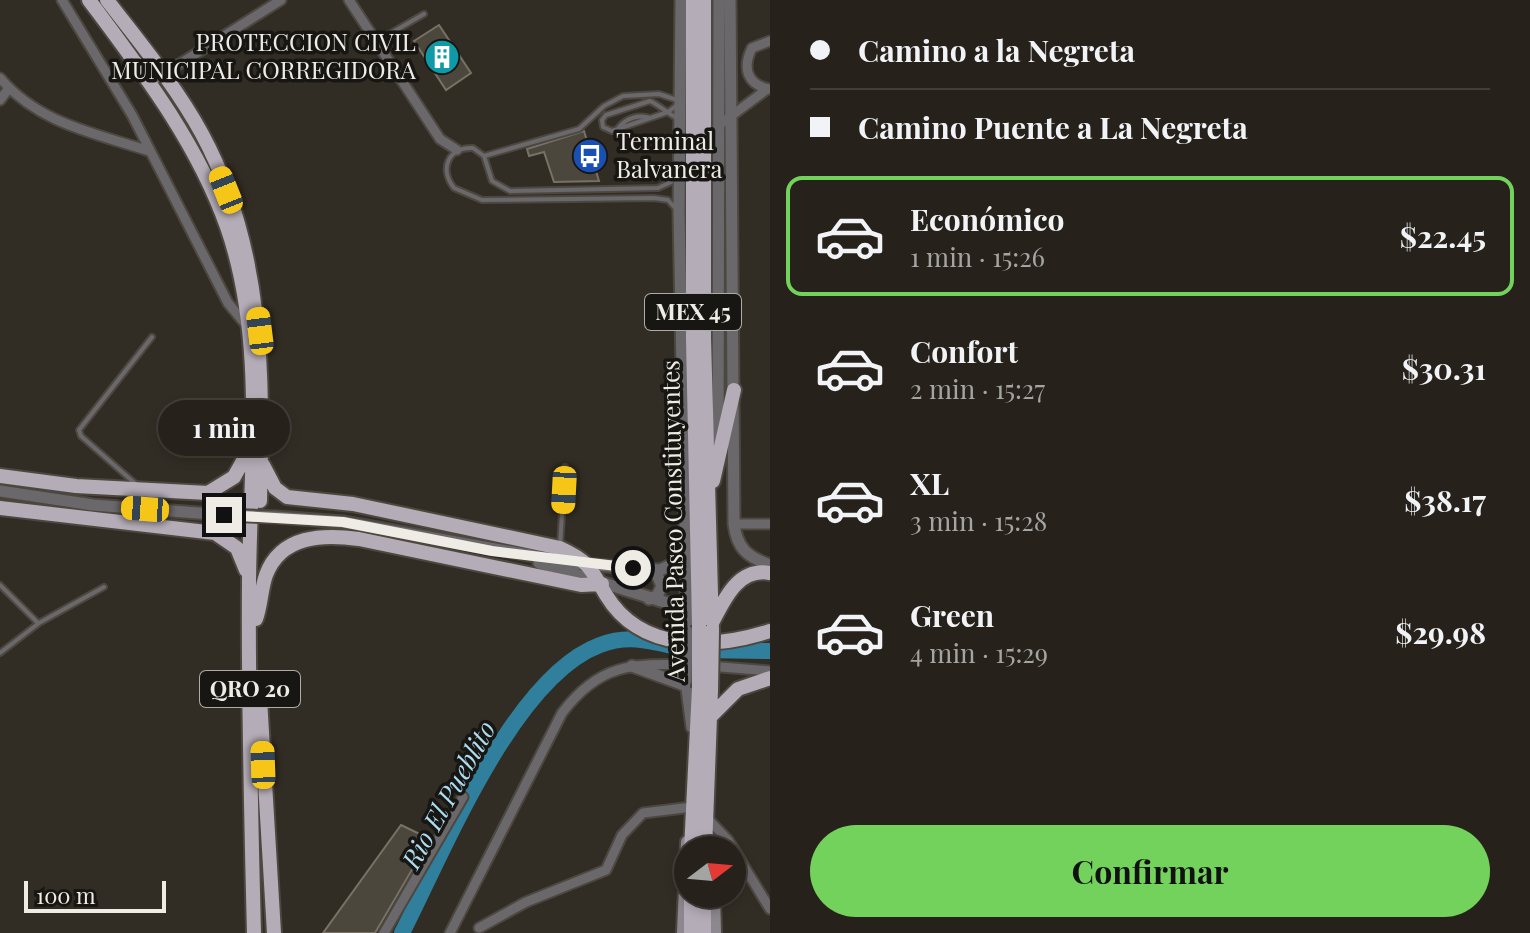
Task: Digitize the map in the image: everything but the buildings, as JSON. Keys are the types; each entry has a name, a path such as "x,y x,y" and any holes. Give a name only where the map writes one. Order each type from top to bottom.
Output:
{"highway":[{"name":"QRO 20","path":"89,0 203,136 246,247 260,331 261,457 256,619 267,933"},
{"name":"QRO 20","path":"107,0 157,78 226,225 239,267 248,327 251,445 249,586 254,933"},
{"name":"Avenida Paseo Constituyentes","path":"693,0 693,339 702,627"},
{"name":"Avenida Paseo Constituyentes","path":"691,836 696,686 708,505 704,338 704,0"},
{"path":"708,505 734,390"},
{"path":"0,476 50,484 195,493 215,490 234,477 251,445"},
{"path":"261,457 270,481 287,497 353,504 560,548 590,564 620,611 643,629 680,643 718,642 770,631"},
{"path":"0,508 215,533 237,548 249,586"},
{"path":"256,619 274,558 296,543 325,536 359,539 581,585 602,584"},
{"path":"702,627 739,582 757,573 770,573"},
{"path":"710,717 738,689 770,678"},
{"name":"Avenida Paseo Constituyentes","path":"696,686 710,717 706,836"},
{"path":"264,794 274,933"},
{"path":"247,933 251,850"},
{"path":"691,908 691,933"},
{"path":"704,908 704,933"}],"main road":[{"path":"683,933 692,813"},
{"path":"707,818 710,836"},
{"path":"714,908 715,933"}],"street":[{"path":"62,0 132,115 228,303 248,327"},
{"path":"157,78 268,4 281,0"},
{"path":"349,0 379,40 440,139 457,150"},
{"path":"681,0 679,211 687,609"},
{"path":"719,0 724,45 734,390 734,524 739,546 753,559 770,565"},
{"path":"724,45 730,0"},
{"path":"724,45 752,48 770,41"},
{"path":"752,48 746,60 747,73 754,84 768,90"},
{"path":"0,78 31,108 63,125 149,151"},
{"path":"0,100 9,88"},
{"path":"725,122 768,90"},
{"path":"716,469 725,122"},
{"path":"0,491 93,505 343,522 492,551 590,564 655,570 668,569 686,558"},
{"path":"734,524 770,524"},
{"path":"492,551 687,609 702,627 696,686 632,666"},
{"path":"649,599 657,596 662,586 655,570"},
{"path":"620,611 622,600 630,590"},
{"path":"450,933 562,713 579,690 595,678 632,666 656,664 770,671"},
{"path":"384,933 463,797"},
{"path":"479,928 526,902 606,870 622,835 643,813 692,813"},
{"path":"707,818 728,840 770,909"}],"lane":[{"path":"379,40 424,14"},
{"path":"665,95 680,85"},
{"path":"484,156 579,129 614,99 645,94 665,95 680,102 668,112 650,118 642,115 624,121 618,129 607,131 603,127 606,115 650,101 668,112 679,119"},
{"path":"679,163 671,182 658,188 510,191 492,181 484,156 469,147 457,150 446,162 448,179 458,191 475,198 654,198 668,200 679,211"},
{"path":"143,490 81,436 79,430 152,337"},
{"path":"560,548 565,467"},
{"path":"0,585 39,623"},
{"path":"0,653 39,623 104,587"}],"waterway":[{"name":"Rio El Pueblito","path":"402,933 484,771 538,692 568,663 600,645 628,639 672,646"},
{"name":"Rio El Pueblito","path":"699,650 770,651"}],"place":[{"name":"PROTECCION CIVIL MUNICIPAL CORREGIDORA","path":"442,57"},
{"name":"Terminal Balvanera","path":"590,156"}],"route":[{"path":"224,515 343,522 492,551 633,568"}]}
